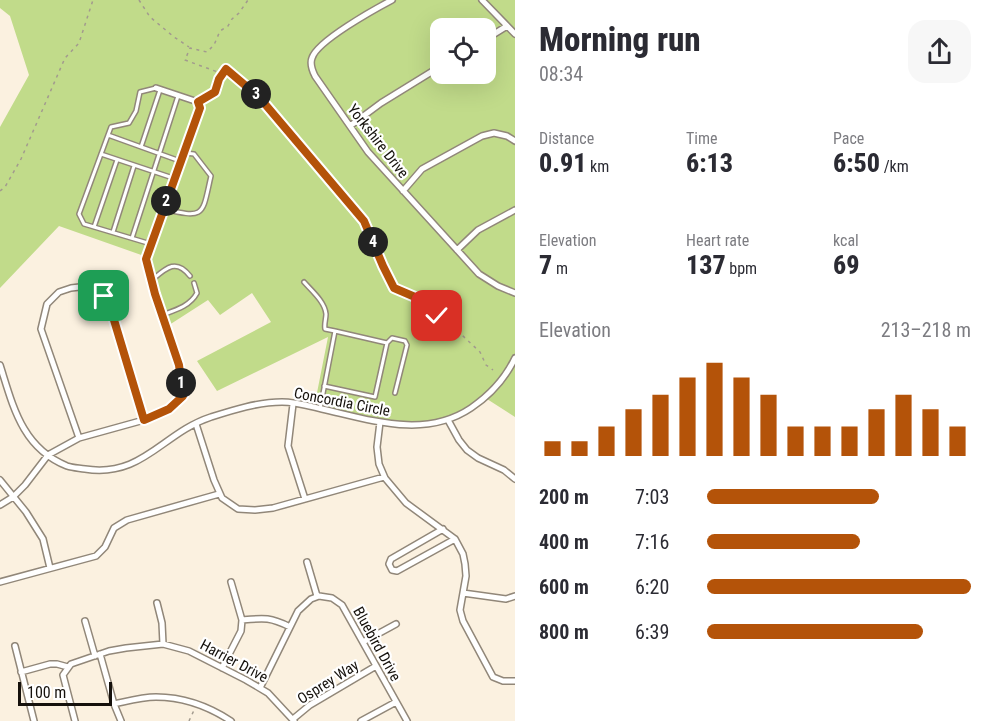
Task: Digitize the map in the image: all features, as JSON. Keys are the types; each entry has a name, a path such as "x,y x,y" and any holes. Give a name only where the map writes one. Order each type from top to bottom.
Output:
{"street":[{"name":"Yorkshire Drive","path":"392,0 365,15 319,48 311,59 312,69 368,152 403,191 479,274 515,293"},
{"path":"482,0 515,34"},
{"path":"496,33 507,26"},
{"path":"350,126 381,103 430,73"},
{"path":"0,505 25,485 48,456 78,438 144,420 169,409 183,396 179,365 146,259 200,108 198,102 158,89"},
{"path":"403,191 422,169 482,136 494,134 507,136 515,141"},
{"path":"457,250 478,230 515,210"},
{"path":"78,438 41,330 47,304 59,292 71,288 88,286 101,292 108,302 144,420"},
{"name":"Concordia Circle","path":"0,365 24,430 37,447 48,456 69,466 101,472 134,464 186,428 208,418 260,404 282,402 404,426 428,425 448,420 484,399 508,372 515,358"},
{"path":"293,404 288,446 305,499"},
{"path":"448,420 467,450 478,458 504,470 515,479"},
{"path":"380,422 376,447 384,477 406,503 455,539 463,554 465,564 466,576 460,610 463,621 493,677 503,681 515,681"},
{"path":"196,424 219,494 238,509 273,508 384,477"},
{"path":"0,480 44,539 50,568"},
{"path":"0,582 96,556 105,547 114,528 127,519 219,494"},
{"path":"443,529 391,559 389,564 392,570 397,571 455,539"},
{"path":"260,688 298,611 311,599 317,597 307,562"},
{"path":"222,668 241,631 242,620 231,582"},
{"path":"463,593 506,599 515,596"},
{"name":"Bluebird Drive","path":"317,597 332,598 342,605 406,721"},
{"path":"157,603 162,623 163,644"},
{"path":"242,620 263,618 275,620 290,627"},
{"path":"85,621 121,721"},
{"path":"363,642 396,624"},
{"name":"Harrier Drive","path":"68,667 70,664 97,655 126,648 163,644 189,651 260,688 268,693 293,720"},
{"path":"15,646 34,721"},
{"path":"21,672 50,664 68,667 63,675 75,721"},
{"name":"Osprey Way","path":"293,720 310,705 376,666"},
{"path":"114,704 154,697 178,699 197,704 231,721"},
{"path":"361,721 396,702"}],"lane":[{"path":"141,147 158,89 140,92 136,111 129,123 111,127 79,214 84,224 151,244"},
{"path":"132,238 178,96"},
{"path":"108,135 181,161"},
{"path":"164,209 190,215 204,207 211,176 194,154 184,153"},
{"path":"101,154 174,179"},
{"path":"94,227 117,160"},
{"path":"113,232 135,165"},
{"path":"152,281 164,270 174,265 182,267 190,276"},
{"path":"162,315 181,308 194,299 197,292 194,282"},
{"path":"304,282 324,307 325,329 387,343"},
{"path":"320,409 335,331"},
{"path":"324,386 375,397 387,343 392,338 405,342 407,345 395,393"}],"path":[{"path":"0,191 5,187 21,159 65,58 80,43 93,0"},
{"path":"139,0 150,16 174,37 190,48 207,52 214,45 220,32 240,13 248,0"},
{"path":"190,48 184,60 223,74"},
{"path":"198,102 215,92 219,79 226,69 259,97 364,221 394,288 422,300 437,316 447,321 480,352 486,365 493,370"},
{"path":"189,721 197,704"}],"green space":[{"path":"0,0 515,0 515,417 487,399 433,425 338,414 314,408 328,337 217,391 197,361 271,322 252,293 220,315 208,300 166,327 147,257 59,226 0,288 0,127 29,75 10,16 0,8"}],"route":[{"path":"104,296 114,320 144,420 169,409 183,396 179,365 155,294 146,259 200,108 198,102 215,92 219,79 226,69 259,97 364,221 394,288 422,300 437,316"}]}
